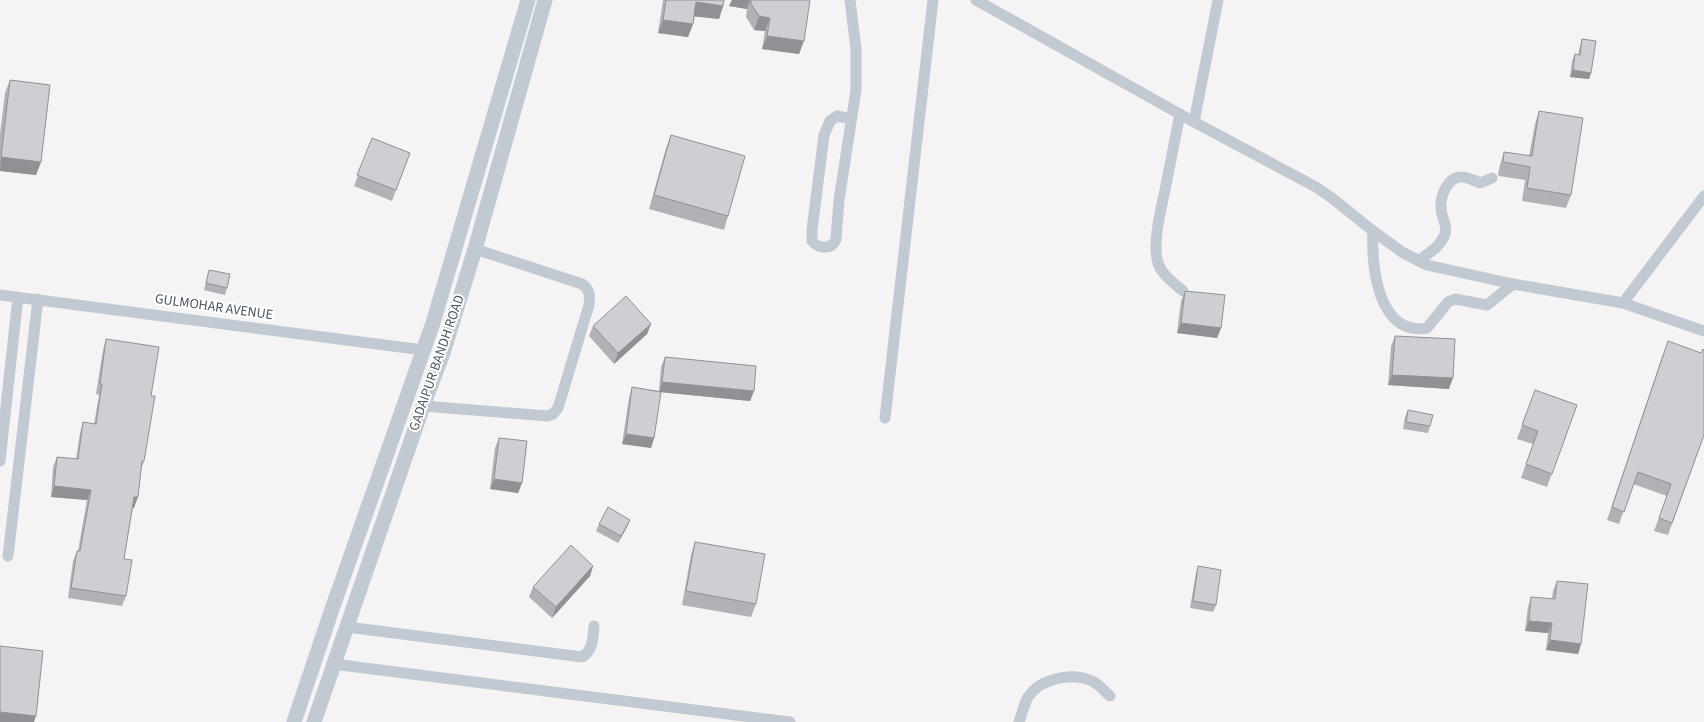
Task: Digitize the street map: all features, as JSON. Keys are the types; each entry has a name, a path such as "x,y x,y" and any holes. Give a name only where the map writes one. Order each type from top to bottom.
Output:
{"street":[{"path":"294,722 424,350 460,236 528,0"},
{"name":"GADAIPUR BANDH ROAD","path":"314,722 422,406 443,353 475,249 545,0"},
{"path":"850,0 856,49 856,90 836,239 831,246 817,246 812,241 812,230 824,135 830,121 837,116 851,118"},
{"path":"885,418 933,0"},
{"path":"976,0 1194,122 1316,187 1372,232 1418,261 1427,265 1513,284 1623,304 1704,331"},
{"path":"1194,122 1218,0"},
{"path":"1180,114 1160,217 1157,236 1157,257 1162,271 1183,291"},
{"path":"1418,261 1431,252 1445,235 1446,225 1442,216 1441,199 1446,187 1457,178 1464,176 1480,184 1492,178"},
{"path":"1623,304 1704,196"},
{"path":"1372,232 1372,260 1378,287 1386,308 1399,322 1412,329 1427,328 1448,302 1455,300 1487,305 1513,284"},
{"path":"422,406 547,416 553,414 558,408 589,305 590,294 588,289 582,284 475,249"},
{"name":"GULMOHAR AVENUE","path":"0,295 424,350"},
{"path":"0,461 18,296"},
{"path":"8,556 38,299"},
{"path":"347,627 582,657 590,647 594,626"},
{"path":"334,664 790,722"},
{"path":"1019,722 1028,697 1038,688 1054,680 1087,679 1098,685 1110,696"}],"building":[{"path":"666,0 724,0 723,6 696,2 693,24 663,20"},
{"path":"751,0 810,0 804,41 767,36 770,18 759,16 751,4"},
{"path":"1582,39 1596,41 1591,73 1573,70 1575,54 1580,55"},
{"path":"10,80 50,85 41,162 1,157"},
{"path":"1539,111 1583,118 1571,195 1527,188 1530,167 1503,161 1504,152 1532,156"},
{"path":"671,135 745,156 728,216 654,195"},
{"path":"372,138 410,153 396,190 357,175"},
{"path":"209,270 230,274 227,288 206,283"},
{"path":"1185,291 1225,295 1221,328 1181,323"},
{"path":"626,296 651,324 618,353 593,326"},
{"path":"1395,336 1455,339 1453,378 1392,375"},
{"path":"106,339 159,347 151,396 155,396 144,461 142,461 138,497 134,497 124,559 132,560 126,596 71,588 77,551 80,551 91,490 54,486 57,457 78,459 83,422 96,424"},
{"path":"1668,341 1701,353 1704,350 1704,435 1672,523 1659,518 1671,484 1638,472 1624,512 1612,507"},
{"path":"665,357 756,366 754,391 662,382"},
{"path":"632,387 661,392 654,438 626,434"},
{"path":"1535,390 1577,405 1552,474 1526,464 1538,431 1522,425"},
{"path":"1408,410 1433,415 1430,426 1406,422"},
{"path":"499,438 527,441 522,483 494,479"},
{"path":"608,507 630,520 621,536 599,524"},
{"path":"695,542 765,554 756,604 686,591"},
{"path":"571,545 593,566 556,607 533,587"},
{"path":"1198,566 1221,570 1216,605 1193,601"},
{"path":"1557,581 1588,584 1581,644 1550,640 1552,623 1529,621 1531,597 1555,599"},
{"path":"0,646 43,651 36,716 0,712"}]}
